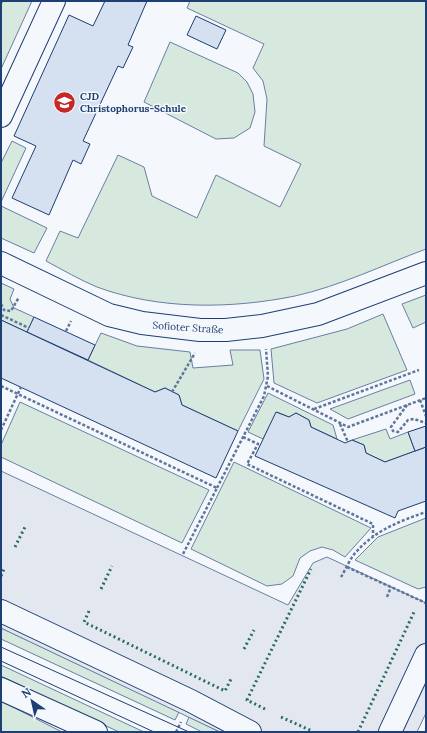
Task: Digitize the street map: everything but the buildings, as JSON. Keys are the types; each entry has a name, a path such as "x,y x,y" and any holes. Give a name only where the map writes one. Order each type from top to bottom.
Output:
{"street":[{"path":"1,116 54,1"},
{"name":"Sofioter Straße","path":"1,263 109,315 142,324 200,330 226,330 262,326 318,314 426,273"},
{"path":"1,611 191,701 250,732"},
{"path":"390,732 426,655"},
{"path":"1,689 96,732"},
{"path":"38,706 80,732"}],"path":[{"path":"1,304 7,311 14,308 29,277"},
{"path":"1,315 29,328"},
{"path":"66,331 70,322"},
{"path":"182,554 243,437 267,386 267,355 262,326"},
{"path":"172,392 197,349"},
{"path":"313,409 419,370"},
{"path":"1,386 217,488"},
{"path":"267,386 348,427 426,398"},
{"path":"1,430 21,387"},
{"path":"420,400 426,416"},
{"path":"407,405 393,423 391,427 393,431 401,431 408,420 414,420 426,424"},
{"path":"340,423 348,442"},
{"path":"243,437 258,444 247,464 373,524 373,536"},
{"path":"341,577 356,551 373,536 392,525 426,512"},
{"path":"347,567 426,603"},
{"path":"387,597 391,587"}],"shaded area":[{"path":"3,1 32,1 1,69 1,5"},
{"path":"190,1 426,1 426,249 345,281 312,292 271,300 221,305 170,303 121,295 97,287 46,261 60,231 78,238 118,155 144,167 152,196 197,218 216,175 280,207 301,164 264,146 267,99 263,81 253,68 264,44 187,8"},
{"path":"170,42 238,73 247,82 253,94 255,112 250,128 234,138 216,139 144,102"},
{"path":"12,141 26,148 1,202 1,163"},
{"path":"1,206 47,228 34,253 1,238"},
{"path":"1,283 14,289 10,299 14,308 34,317 27,332 1,320"},
{"path":"426,295 426,322 413,328 402,304"},
{"path":"383,314 407,370 317,403 274,383 271,349 347,329"},
{"path":"101,333 137,346 190,352 193,368 233,365 230,350 260,350 264,379 238,431 182,405 179,395 165,388 155,392 88,360"},
{"path":"410,380 415,394 348,419 330,409"},
{"path":"268,393 333,425 337,439 311,427 309,420 296,413 289,417 277,412 263,439 248,432"},
{"path":"20,402 209,490 182,543 1,457 1,445"},
{"path":"386,429 390,439 408,432 415,451 385,462 366,453 364,445 352,440"},
{"path":"234,462 371,528 345,557 333,550 322,547 310,551 300,558 293,576 282,584 267,586 191,549"},
{"path":"1,471 288,605 313,563 327,557 426,603 426,713 417,732 220,732 1,628"},
{"path":"426,518 426,587 418,589 355,560 378,537"},
{"path":"1,628 179,712 175,720 1,639"},
{"path":"1,665 144,732 119,732 1,676"},
{"path":"1,701 62,732 1,732"},
{"path":"189,717 220,732 202,732 186,724"}],"tram line":[{"path":"1,647 189,732"},
{"path":"1,661 154,732"}],"hedge":[{"path":"15,547 26,525"},
{"path":"101,589 112,566"},
{"path":"1,576 4,569"},
{"path":"265,709 247,700 311,569"},
{"path":"358,732 415,610"},
{"path":"89,611 84,622 225,691 231,679"},
{"path":"244,649 254,630"},
{"path":"281,717 312,731"}],"place":[{"name":"CJD Christophorus-Schule","path":"65,102"}]}
